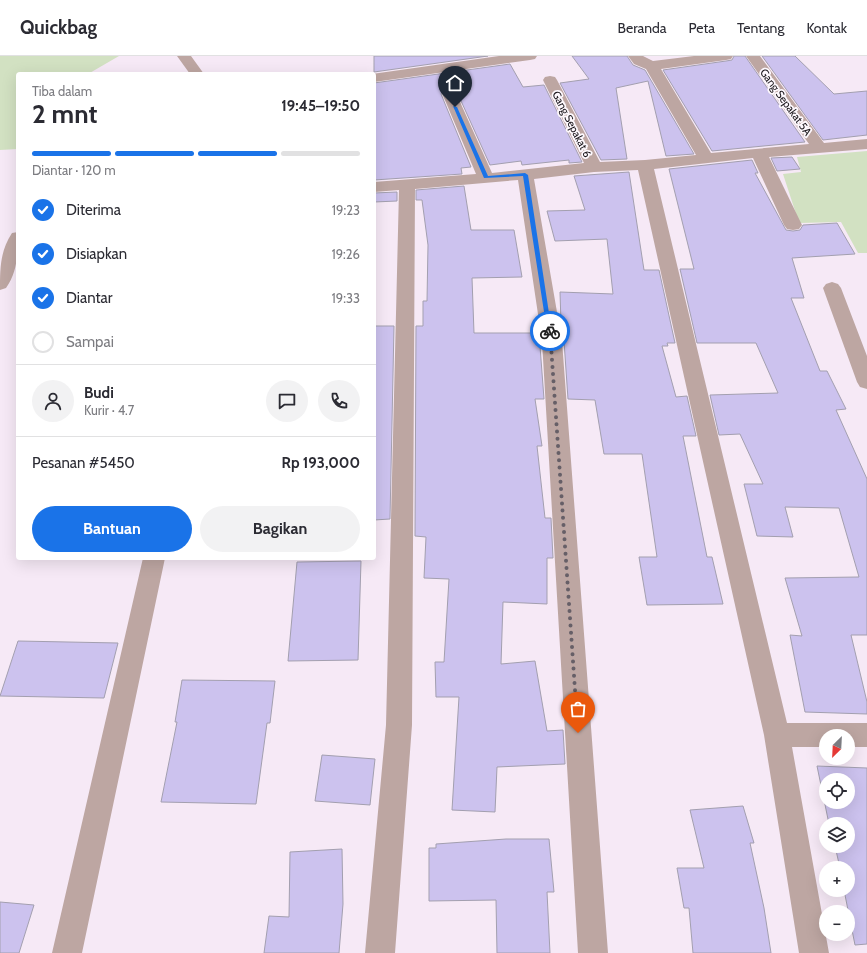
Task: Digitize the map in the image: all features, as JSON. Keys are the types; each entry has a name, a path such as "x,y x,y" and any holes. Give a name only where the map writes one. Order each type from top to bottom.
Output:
{"street":[{"path":"184,56 196,72"},
{"path":"376,78 530,56"},
{"path":"635,56 639,61 652,66 726,56"},
{"name":"Gang Sepakat 5A","path":"753,56 819,147"},
{"path":"652,66 706,158"},
{"name":"Gang Sepakat 6","path":"550,80 594,167"},
{"path":"449,93 486,177"},
{"path":"376,187 525,175 594,167 645,165 819,147 867,144"},
{"path":"759,153 793,225"},
{"path":"645,165 651,196 675,288 681,324 778,735 814,953"},
{"path":"525,175 552,341 593,953"},
{"path":"380,953 399,725 407,184"},
{"path":"0,284 16,242"},
{"path":"832,288 867,382"},
{"path":"68,953 154,560"},
{"path":"778,735 867,735"}],"green space":[{"path":"0,56 119,56 91,72 16,72 16,149 0,150"},
{"path":"867,151 867,253 858,253 841,222 799,223 783,174 801,172 797,157"}],"building":[{"path":"374,56 488,56 374,72"},
{"path":"572,56 627,56 633,65 645,70 694,154 666,156 648,81 616,88 627,159 601,160 560,83 589,79"},
{"path":"734,56 745,56 805,142 712,151 663,70 732,60"},
{"path":"762,56 795,56 834,94 867,91 867,135 823,140"},
{"path":"510,64 523,87 544,85 582,162 569,163 569,160 522,165 521,161 490,165 457,92 454,89 449,88 443,89 441,94 471,167 461,168 462,174 376,180 376,83"},
{"path":"792,157 800,169 777,171 771,158"},
{"path":"752,160 758,173 755,173 786,230 800,230 803,225 837,223 855,254 792,258 804,298 791,298 820,371 827,371 846,409 836,410 867,479 867,635 851,635 867,702 867,714 805,712 790,635 802,636 785,578 859,577 839,508 785,507 793,537 757,536 744,484 763,484 740,434 719,435 710,395 778,393 756,343 697,343 680,269 694,269 669,169"},
{"path":"629,172 644,270 659,270 675,343 667,343 668,346 662,346 676,397 687,396 696,436 683,436 707,557 712,557 723,604 647,605 639,557 657,557 642,454 604,454 595,400 568,399 564,341 561,324 560,292 613,294 607,239 555,241 547,211 585,210 574,176"},
{"path":"464,186 471,230 514,230 522,277 472,278 474,333 539,333 544,399 535,399 542,446 537,446 545,518 551,518 553,558 547,558 547,604 503,602 501,664 535,661 547,731 563,730 565,764 497,767 495,812 452,810 459,697 436,697 435,662 444,662 449,579 424,578 426,537 415,536 416,326 423,326 423,301 427,301 428,245 422,200 416,200 416,190"},
{"path":"397,192 397,201 376,202 376,193"},
{"path":"376,326 394,326 390,519 376,520"},
{"path":"361,561 358,660 288,661 297,562"},
{"path":"18,641 118,643 104,698 0,696"},
{"path":"182,680 275,681 270,723 267,723 256,804 161,802 177,722 175,722"},
{"path":"322,755 375,759 370,805 315,801"},
{"path":"817,766 867,768 867,944 855,945 855,905 847,905 845,897 855,897 855,861 838,861 837,853 855,853 855,817 828,817 826,809 855,809 855,773 819,773 819,776"},
{"path":"743,806 754,843 750,843 764,908 771,953 693,953 689,908 684,908 677,868 704,868 690,810"},
{"path":"506,839 549,839 554,892 547,892 550,953 497,953 496,900 429,901 429,848 436,848 436,844"},
{"path":"342,849 343,904 339,953 264,953 269,916 289,917 290,852"},
{"path":"0,902 34,905 19,953 0,953"}],"way so far":[{"path":"550,331 552,341 578,733"}],"route":[{"path":"455,107 486,177 525,175 550,331"}]}
